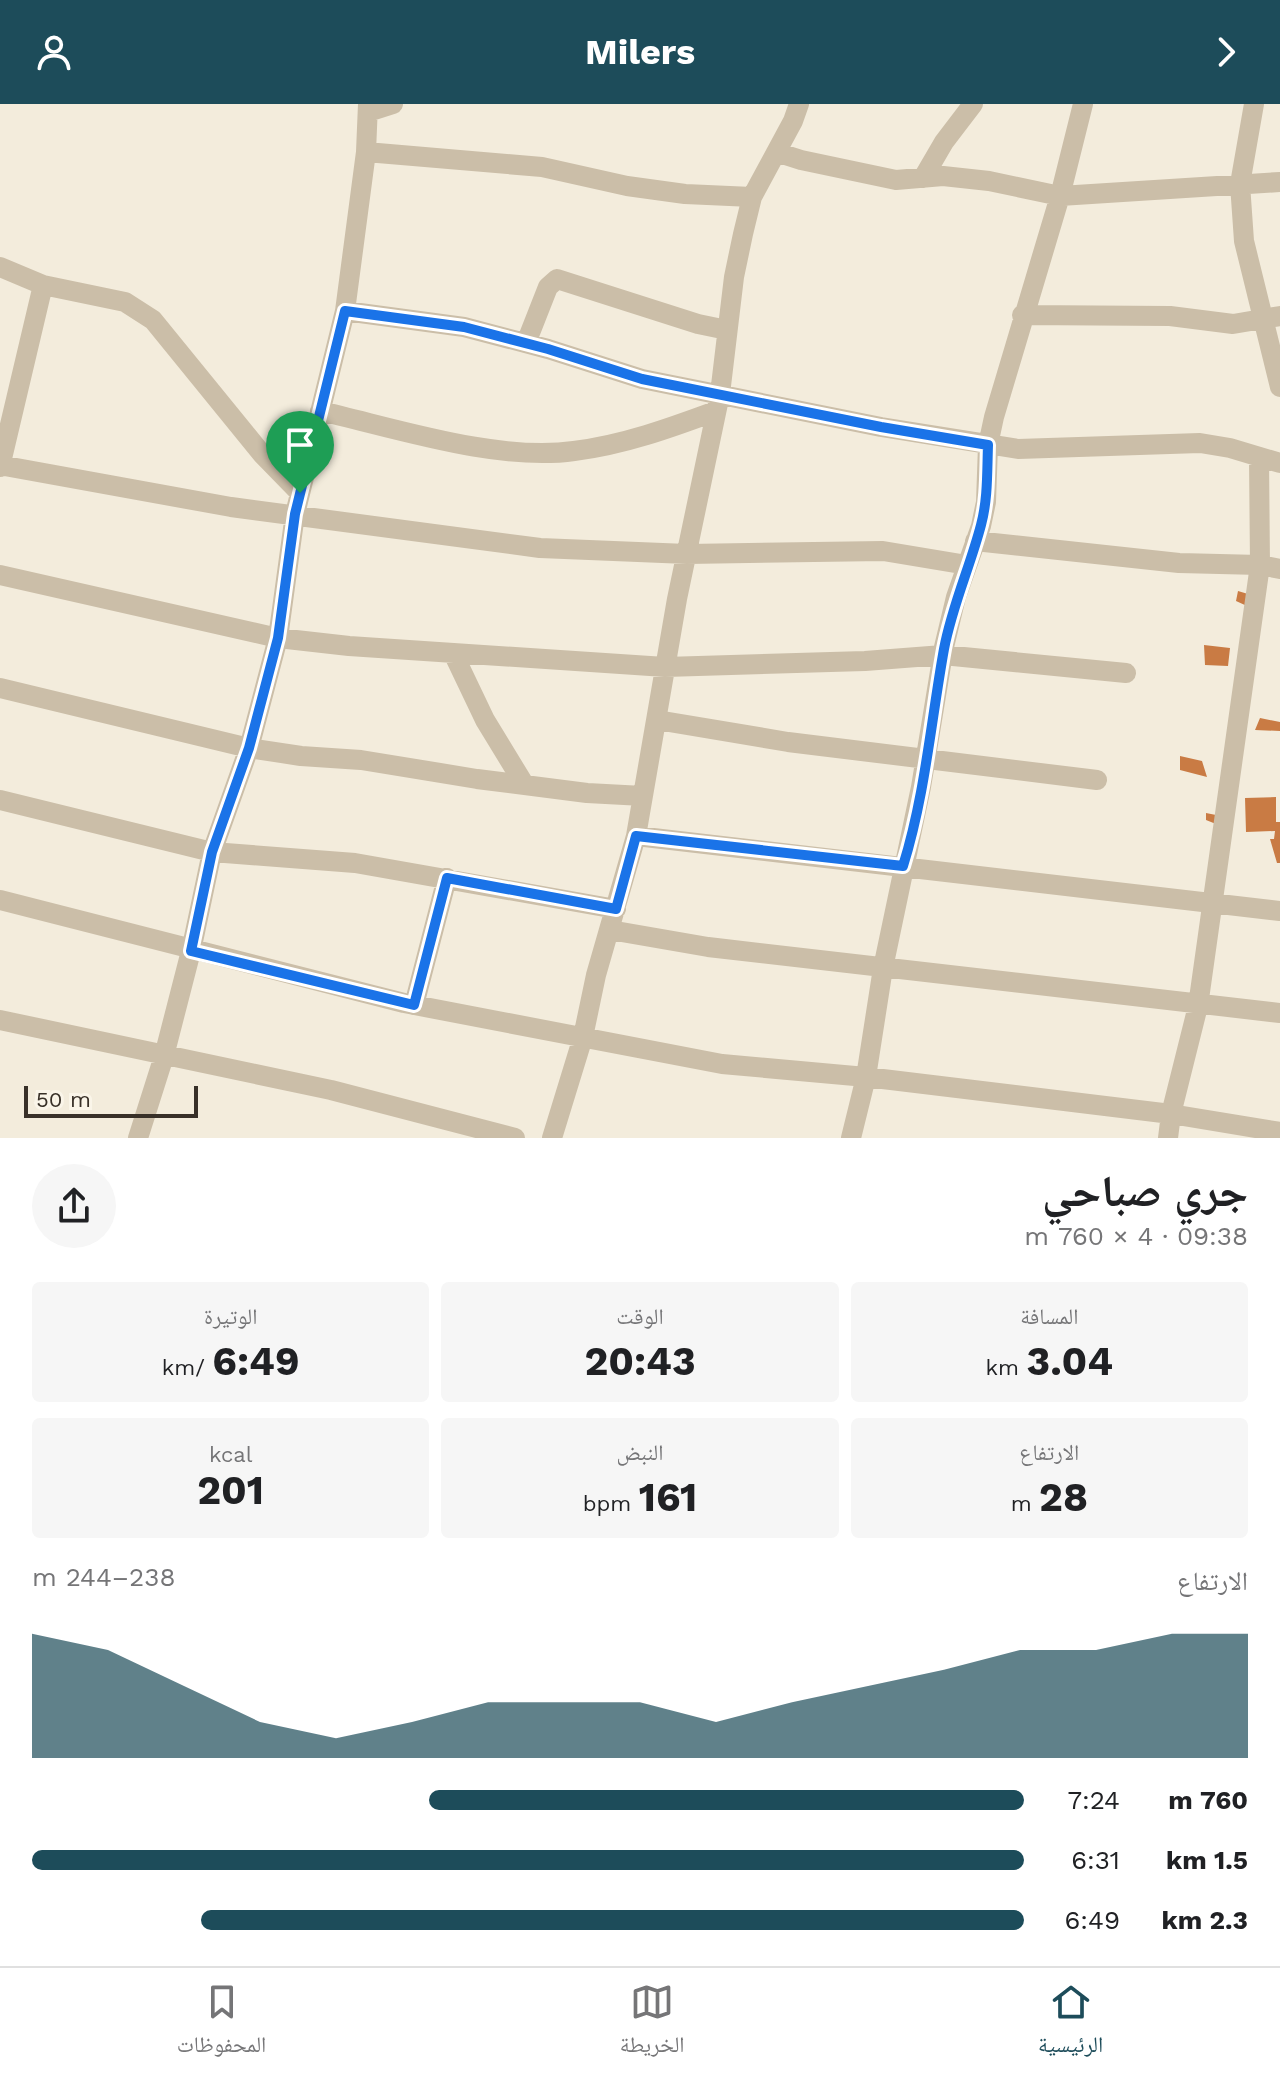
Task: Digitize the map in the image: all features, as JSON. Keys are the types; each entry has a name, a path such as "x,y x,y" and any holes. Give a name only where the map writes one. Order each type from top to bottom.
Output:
{"street":[{"path":"138,1138 164,1056 212,852 249,748 278,638 295,514 345,311 366,152 368,108 393,104"},
{"path":"552,1138 583,1037 596,975 636,836 665,667 718,403 734,277 752,197 799,104"},
{"path":"923,178 944,142 973,104"},
{"path":"851,1138 866,1077 883,968 927,759 943,655 956,597 986,502 988,445 1022,315 1060,196 1083,104"},
{"path":"1254,104 1240,184 1244,241 1271,318 1280,387"},
{"path":"366,152 542,167 627,186 685,194 752,197"},
{"path":"776,152 896,180 943,176 989,181 1060,196 1280,182"},
{"path":"0,267 43,285 125,302 153,320 262,454 300,493"},
{"path":"526,343 548,287 557,279 698,324 727,330"},
{"path":"43,285 0,466 183,500 540,548 687,554 883,551 967,565"},
{"path":"345,311 464,327 526,343 718,403 1018,449 1200,443 1230,448 1280,463"},
{"path":"1022,315 1170,316 1233,324 1271,318"},
{"path":"320,411 491,450 548,453 576,451 657,432 718,403"},
{"path":"1168,1138 1198,1006 1210,904 1270,567 1259,457"},
{"path":"975,541 1179,563 1270,567"},
{"path":"0,575 278,638 349,646 665,667 865,661 943,655 1126,673"},
{"path":"453,653 485,720 524,784"},
{"path":"0,688 249,748 301,756 361,760 587,793 643,796"},
{"path":"657,720 788,742 1097,780"},
{"path":"0,800 212,852 355,863 616,909"},
{"path":"636,836 1280,911"},
{"path":"414,1005 447,878"},
{"path":"0,900 191,951 414,1005 722,1064 866,1077 1171,1114 1280,1132"},
{"path":"610,930 708,947 1022,982 1198,1006 1280,1013"},
{"path":"0,1020 331,1090 475,1134 515,1138"}],"building":[{"path":"1238,591 1248,594 1247,606 1236,601"},
{"path":"1204,645 1230,648 1228,666 1205,665"},
{"path":"1260,718 1280,722 1280,731 1255,730"},
{"path":"1180,756 1202,761 1207,777 1180,770"},
{"path":"1276,797 1276,822 1280,822 1280,863 1277,863 1270,839 1274,839 1275,831 1246,832 1245,798"},
{"path":"1206,813 1216,815 1216,824 1206,820"}],"route":[{"path":"345,311 464,327 548,349 642,379 988,445 986,502 944,647 921,787 903,866 636,836 616,909 447,878 414,1005 191,951 212,852 249,748 278,638 300,493 345,311"}]}
